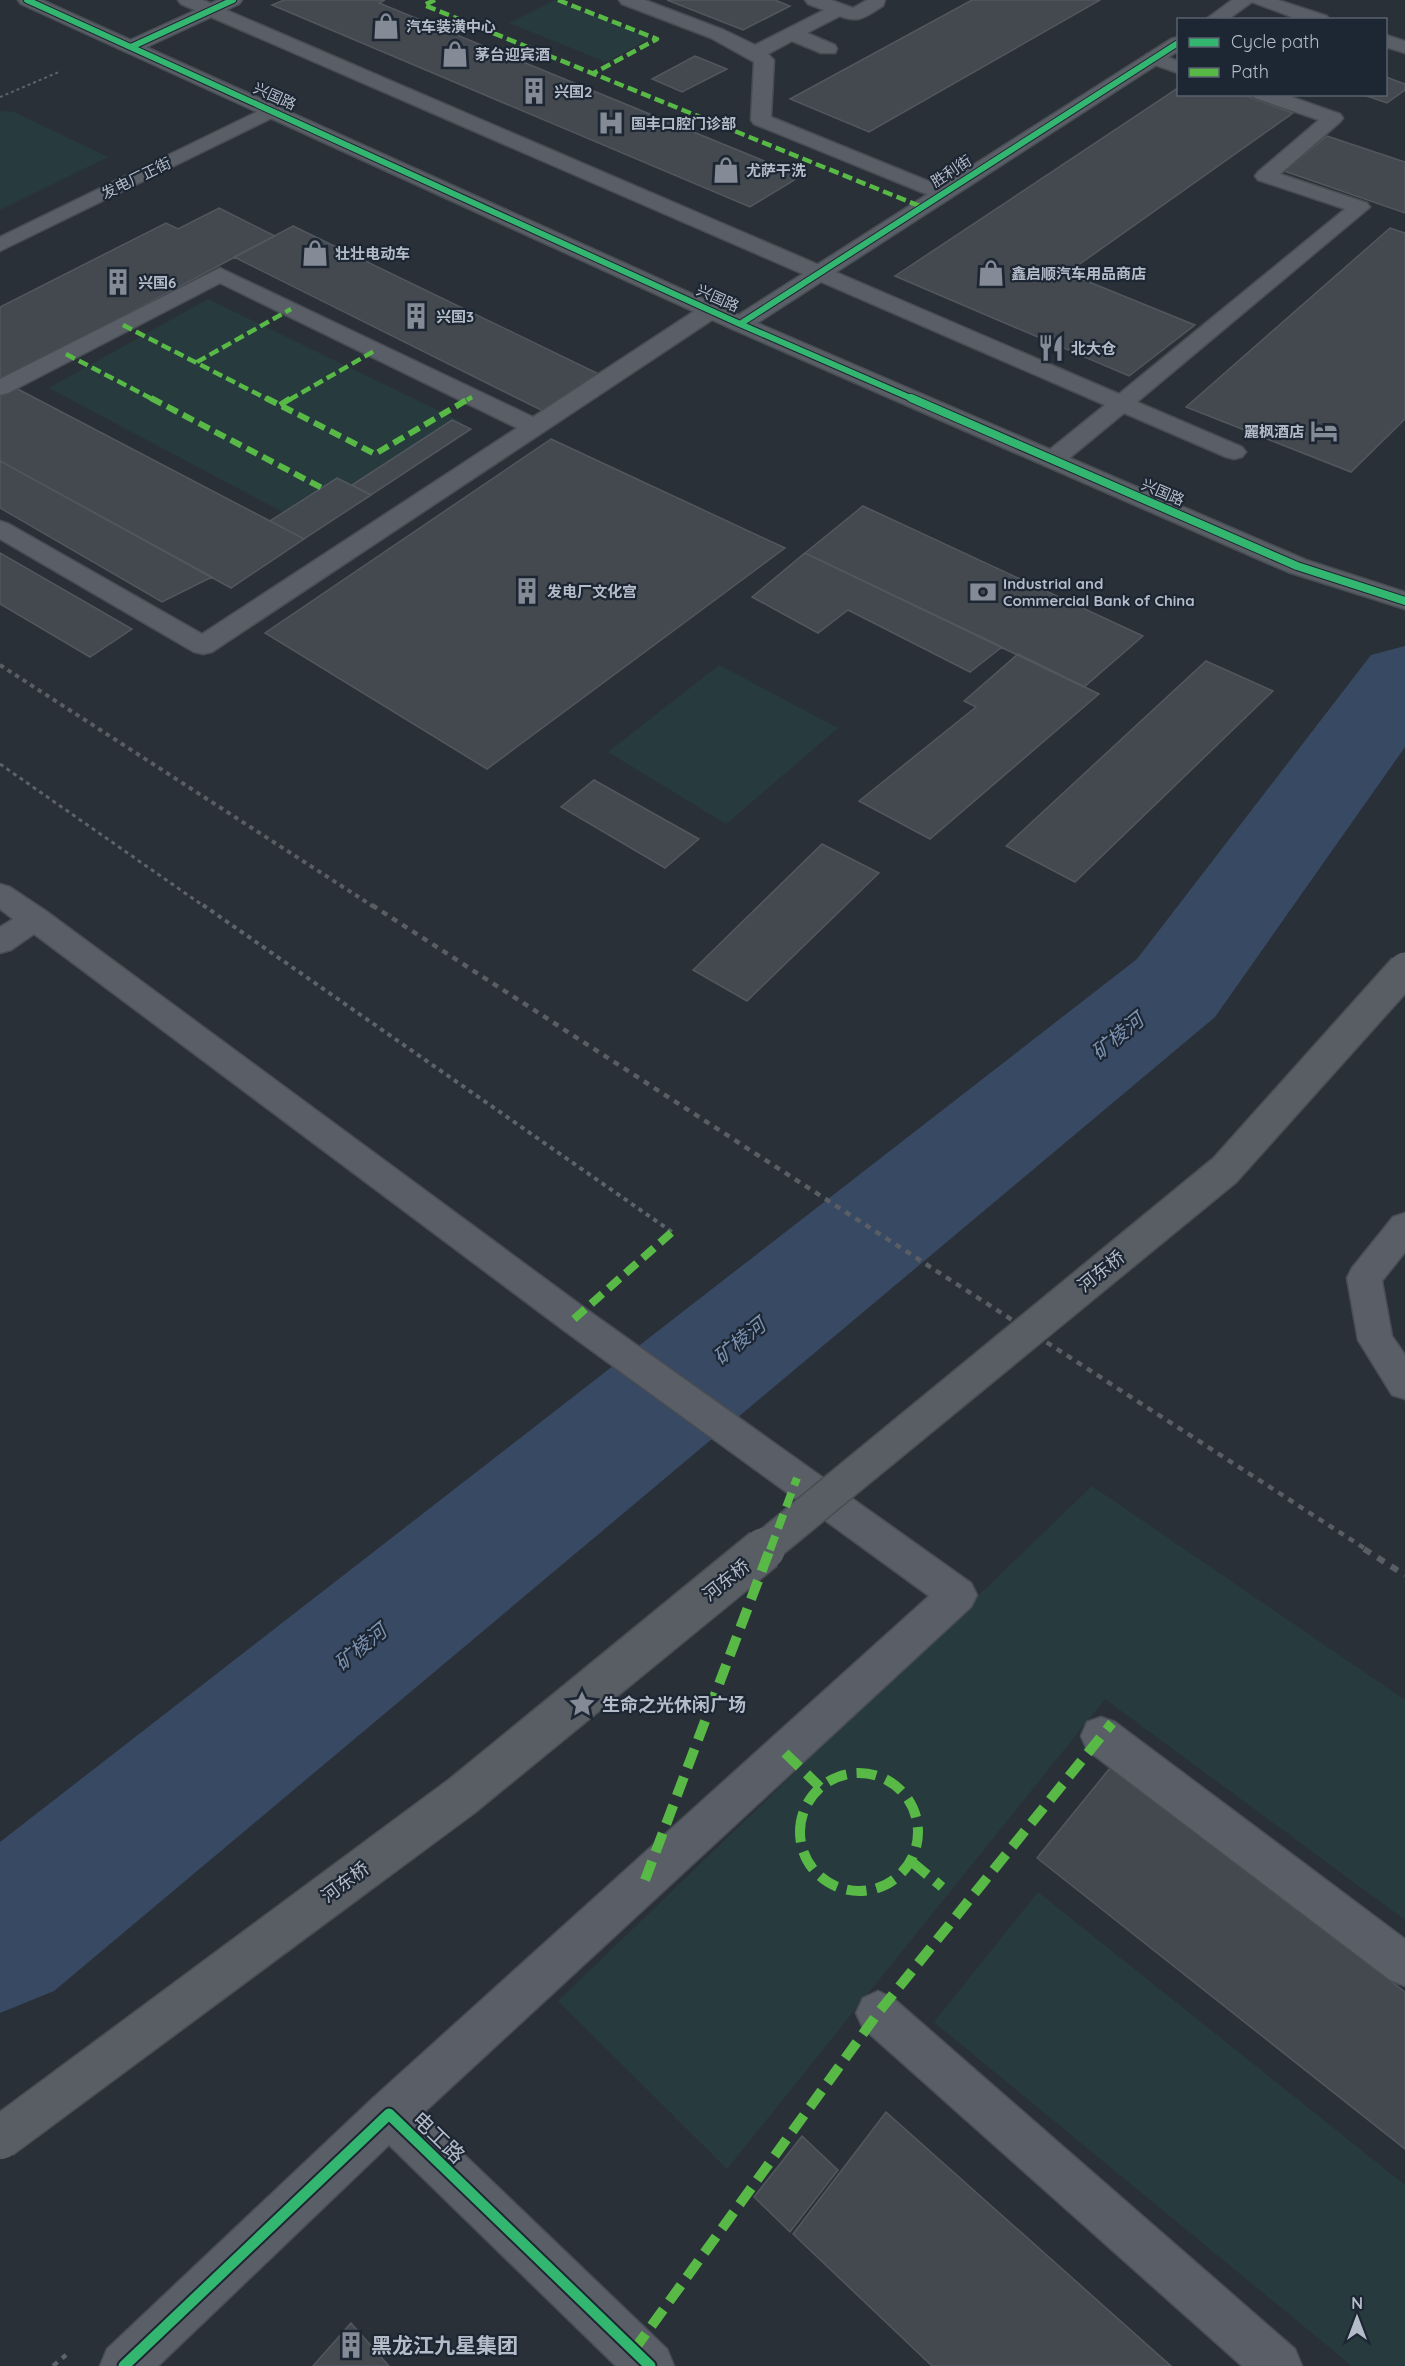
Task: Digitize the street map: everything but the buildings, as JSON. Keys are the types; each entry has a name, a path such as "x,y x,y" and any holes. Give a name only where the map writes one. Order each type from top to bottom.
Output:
{"main road":[{"name":"兴国路","path":"27,0 740,324 1297,566 1405,601"},
{"name":"河东桥","path":"0,2138 462,1796 1225,1170 1405,969"}],"street":[{"path":"187,0 1234,452"},
{"path":"130,47 233,0"},
{"path":"628,0 755,53 764,60 761,120 943,194"},
{"path":"1217,18 1245,0"},
{"path":"1260,0 1314,18"},
{"path":"755,53 792,34 831,4 854,15 877,2"},
{"path":"792,34 828,49"},
{"path":"1387,41 1405,47"},
{"name":"胜利街","path":"740,324 1177,44"},
{"path":"1154,58 1177,66"},
{"path":"1052,460 1360,207 1265,177 1333,118 1268,96"},
{"name":"发电厂正街","path":"0,245 271,111"},
{"path":"0,388 220,275 536,428"},
{"path":"0,529 203,646 536,428 710,310"},
{"path":"0,894 540,1294 958,1595 389,2114"},
{"path":"0,942 34,920"},
{"path":"1405,1227 1364,1278 1375,1340 1405,1384"},
{"path":"1101,1736 1405,1965"},
{"path":"878,2013 1278,2366"},
{"name":"电工路","path":"124,2366 389,2114 650,2366"}],"path":[{"path":"0,98 59,72"},
{"path":"0,764 672,1232"}],"green space":[{"path":"555,0 651,38 606,62 509,23"},
{"path":"0,111 14,112 108,157 0,210"},
{"path":"208,299 462,422 305,524 49,388"},
{"path":"719,665 838,728 726,824 608,752"},
{"path":"1092,1486 1405,1700 1405,1920 1105,1699 727,2169 558,2001"},
{"path":"1038,1892 1405,2185 1405,2366 1352,2366 934,2022"}],"waterway":[{"name":"矿棱河","path":"0,1937 1176,988 1405,677"}],"railway":[{"path":"0,665 374,907"},
{"path":"372,905 1367,1550"},
{"path":"1364,1549 1405,1575"}],"marked path":[{"path":"435,0 424,5 922,207"},
{"path":"558,0 657,39 594,73"},
{"path":"197,362 291,309"},
{"path":"123,325 375,454 472,397"},
{"path":"280,405 376,350"},
{"path":"66,354 322,488"},
{"path":"574,1319 672,1232"},
{"path":"645,1880 797,1478"},
{"path":"634,2350 878,2013 1112,1723"},
{"path":"785,1753 820,1787"},
{"path":"859,1773 882,1777 901,1790 914,1809 918,1832 914,1855 901,1874 882,1887 859,1891 836,1887 817,1874 804,1855 800,1832 804,1809 817,1790 836,1777 859,1773"},
{"path":"912,1862 942,1887"}],"cycle path":[{"path":"27,0 740,324 1297,566 1405,601"},
{"path":"131,47 233,0"},
{"path":"740,324 1177,44"},
{"path":"124,2366 389,2114 650,2366"}],"place":[{"name":"汽车装潢中心","path":"386,26"},
{"name":"茅台迎宾酒","path":"455,54"},
{"name":"兴国2","path":"534,91"},
{"name":"国丰口腔门诊部","path":"611,123"},
{"name":"尤萨干洗","path":"726,170"},
{"name":"壮壮电动车","path":"315,253"},
{"name":"鑫启顺汽车用品商店","path":"991,273"},
{"name":"兴国6","path":"118,282"},
{"name":"兴国3","path":"416,316"},
{"name":"北大仓","path":"1051,348"},
{"name":"麗枫酒店","path":"1324,431"},
{"name":"发电厂文化宫","path":"527,591"},
{"name":"Industrial and Commercial Bank of China","path":"983,592"},
{"name":"生命之光休闲广场","path":"582,1704"},
{"name":"黑龙江九星集团","path":"351,2345"}]}
